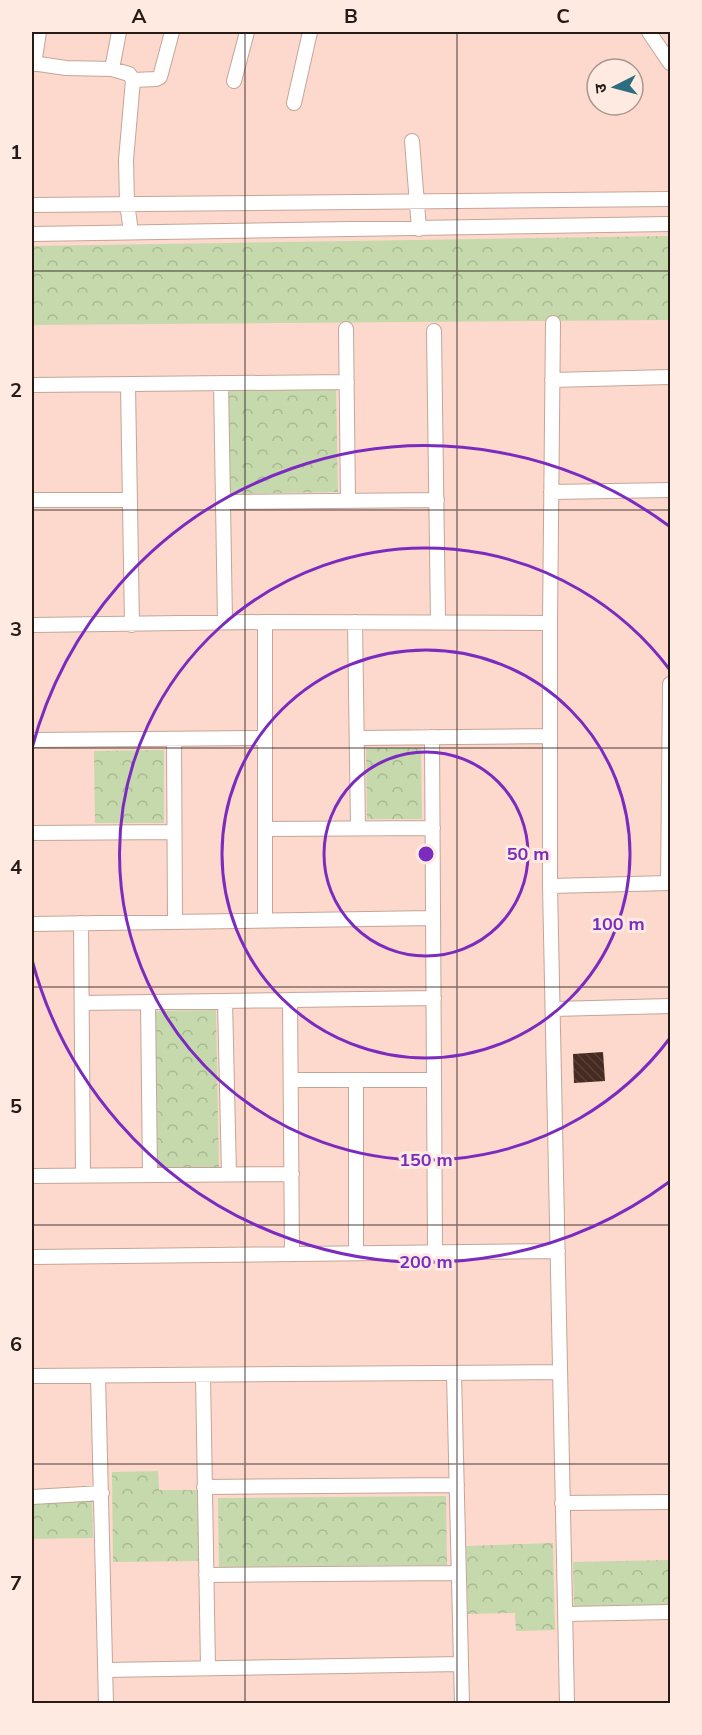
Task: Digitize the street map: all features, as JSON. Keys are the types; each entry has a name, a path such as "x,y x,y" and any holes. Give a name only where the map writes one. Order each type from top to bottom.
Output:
{"street":[{"path":"39,32 33,63 93,70 112,69 129,74 134,80 126,160 131,232"},
{"path":"112,69 119,32"},
{"path":"134,80 159,77 172,32"},
{"path":"234,81 247,32"},
{"path":"294,103 309,32"},
{"path":"649,32 670,63"},
{"path":"412,141 419,229"},
{"path":"32,205 670,199"},
{"path":"32,234 670,224"},
{"path":"553,323 550,886 567,1704"},
{"path":"346,329 348,501"},
{"path":"434,331 438,622"},
{"path":"552,380 670,377"},
{"path":"32,385 347,382"},
{"path":"221,383 225,622"},
{"path":"128,385 132,625"},
{"path":"551,492 670,490"},
{"path":"32,500 130,500"},
{"path":"224,502 437,500"},
{"path":"32,625 225,622 550,623"},
{"path":"264,920 265,622"},
{"path":"355,622 357,828"},
{"path":"550,886 670,884 670,684"},
{"path":"357,738 549,736"},
{"path":"432,737 435,1252"},
{"path":"32,740 265,738"},
{"path":"174,739 175,921"},
{"path":"265,829 433,828"},
{"path":"32,833 174,832"},
{"path":"32,924 433,918"},
{"path":"81,923 83,1175"},
{"path":"82,1003 434,998"},
{"path":"290,1000 292,1254"},
{"path":"225,1001 229,1174"},
{"path":"148,1002 150,1175"},
{"path":"553,1009 670,1006"},
{"path":"291,1080 434,1080"},
{"path":"356,1080 356,1253"},
{"path":"32,1176 292,1174"},
{"path":"32,1257 558,1251"},
{"path":"32,1376 560,1372"},
{"path":"454,1374 462,1704"},
{"path":"203,1375 207,1668"},
{"path":"98,1376 106,1704"},
{"path":"204,1487 457,1485"},
{"path":"32,1497 102,1493"},
{"path":"562,1503 670,1502"},
{"path":"206,1575 459,1573"},
{"path":"564,1614 670,1612"},
{"path":"105,1670 461,1664"}],"green space":[{"path":"670,236 670,320 32,325 32,246"},
{"path":"336,385 338,492 229,494 228,387"},
{"path":"366,748 421,748 422,819 367,819"},
{"path":"164,750 164,823 95,823 94,751"},
{"path":"216,1010 219,1167 157,1168 155,1011"},
{"path":"158,1471 159,1490 199,1490 199,1561 113,1562 112,1472"},
{"path":"446,1496 447,1565 219,1567 218,1498"},
{"path":"92,1497 93,1538 32,1539 32,1498"},
{"path":"553,1543 555,1630 516,1631 515,1613 468,1614 466,1546"},
{"path":"670,1560 670,1605 574,1606 573,1562"}],"building":[{"path":"603,1052 605,1081 574,1083 573,1054"}]}
